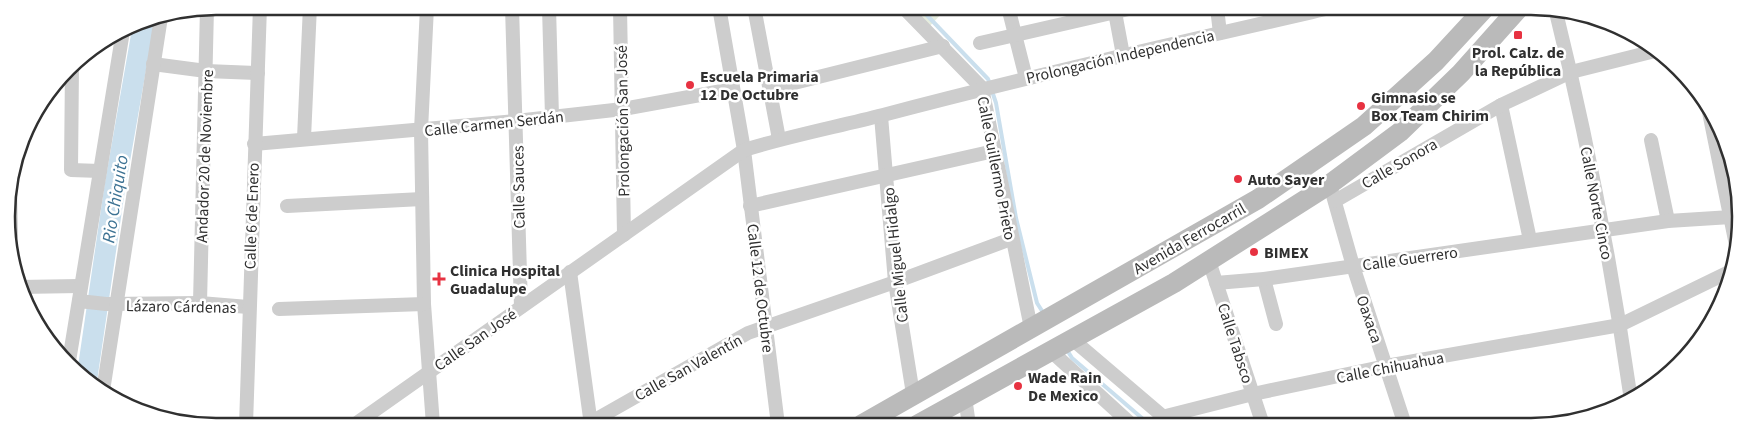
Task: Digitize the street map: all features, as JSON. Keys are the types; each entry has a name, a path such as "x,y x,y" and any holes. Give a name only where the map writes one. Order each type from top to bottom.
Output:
{"main road":[{"name":"Avenida Ferrocarril","path":"873,418 1258,199 1364,126 1436,61 1479,15"},
{"name":"Avenida Ferrocarril","path":"929,418 1174,283 1209,261 1332,192 1400,132 1461,72 1513,15"}],"street":[{"name":"Andador 20 de Noviembre","path":"200,303 206,15"},
{"name":"Calle 6 de Enero","path":"246,418 248,308 260,15"},
{"path":"304,138 310,15"},
{"path":"427,15 421,130 424,304 432,418"},
{"name":"Calle Sauces","path":"512,15 521,307"},
{"path":"549,15 552,117"},
{"name":"Prolongación San José","path":"620,15 624,234"},
{"name":"Calle 12 de Octubre","path":"720,15 744,150 777,418"},
{"path":"756,15 779,139"},
{"name":"Calle Guillermo Prieto","path":"912,15 943,46 989,86 994,150 1011,238 1040,323"},
{"path":"1010,15 1026,78"},
{"path":"980,43 1093,15"},
{"path":"1115,15 1123,56"},
{"path":"1218,15 1220,33"},
{"name":"Prolongación Independencia","path":"744,150 779,139 880,116 989,86 1299,15"},
{"name":"Calle Norte Cinco","path":"1557,17 1571,72 1603,230 1630,392"},
{"path":"104,383 110,304 160,23"},
{"path":"70,355 84,302 80,286 122,39"},
{"path":"770,89 943,46"},
{"name":"Calle Sonora","path":"1332,192 1501,105 1571,72 1648,54"},
{"path":"153,64 206,71 258,73"},
{"path":"72,76 71,170 100,171"},
{"name":"Calle Carmen Serdán","path":"254,144 304,138 516,121 623,109 733,89"},
{"path":"1501,105 1530,240"},
{"name":"Calle Miguel Hidalgo","path":"880,116 887,174 895,282 912,394"},
{"path":"1714,133 1732,208"},
{"path":"1651,140 1668,221"},
{"name":"Calle San José","path":"364,418 744,150"},
{"path":"750,206 994,150"},
{"name":"Oaxaca","path":"1332,192 1352,266 1403,418"},
{"path":"288,206 422,199"},
{"name":"Calle Guerrero","path":"1216,283 1264,279 1668,221 1732,216"},
{"name":"Calle San Valentín","path":"599,418 748,333 895,282 1011,238"},
{"name":"Calle Tabsco","path":"1209,261 1261,418"},
{"path":"570,272 588,418"},
{"name":"Calle Chihuahua","path":"1177,418 1253,394 1386,366 1620,325 1723,276"},
{"path":"1264,279 1276,324"},
{"path":"28,287 80,286"},
{"name":"Lázaro Cárdenas","path":"84,302 110,304 200,303 248,308"},
{"path":"279,309 424,304"},
{"path":"1062,345 1164,418"},
{"path":"1062,345 1126,418"},
{"path":"965,397 968,418"}],"green space":[{"path":"915,15 940,15 928,28"}],"waterway":[{"path":"927,15 988,79 990,84"},
{"name":"Rio Chiquito","path":"88,371 115,186 143,29"},
{"path":"992,91 996,103 1016,218 1037,303 1044,314"},
{"path":"1067,350 1072,358 1142,418"}],"place":[{"name":"Prol. Calz. de la República","path":"1518,35"},
{"name":"Escuela Primaria 12 De Octubre","path":"690,85"},
{"name":"Gimnasio se Box Team Chirim","path":"1361,106"},
{"name":"Auto Sayer","path":"1238,179"},
{"name":"BIMEX","path":"1254,252"},
{"name":"Clinica Hospital Guadalupe","path":"439,279"},
{"name":"Wade Rain De Mexico","path":"1018,386"}]}
